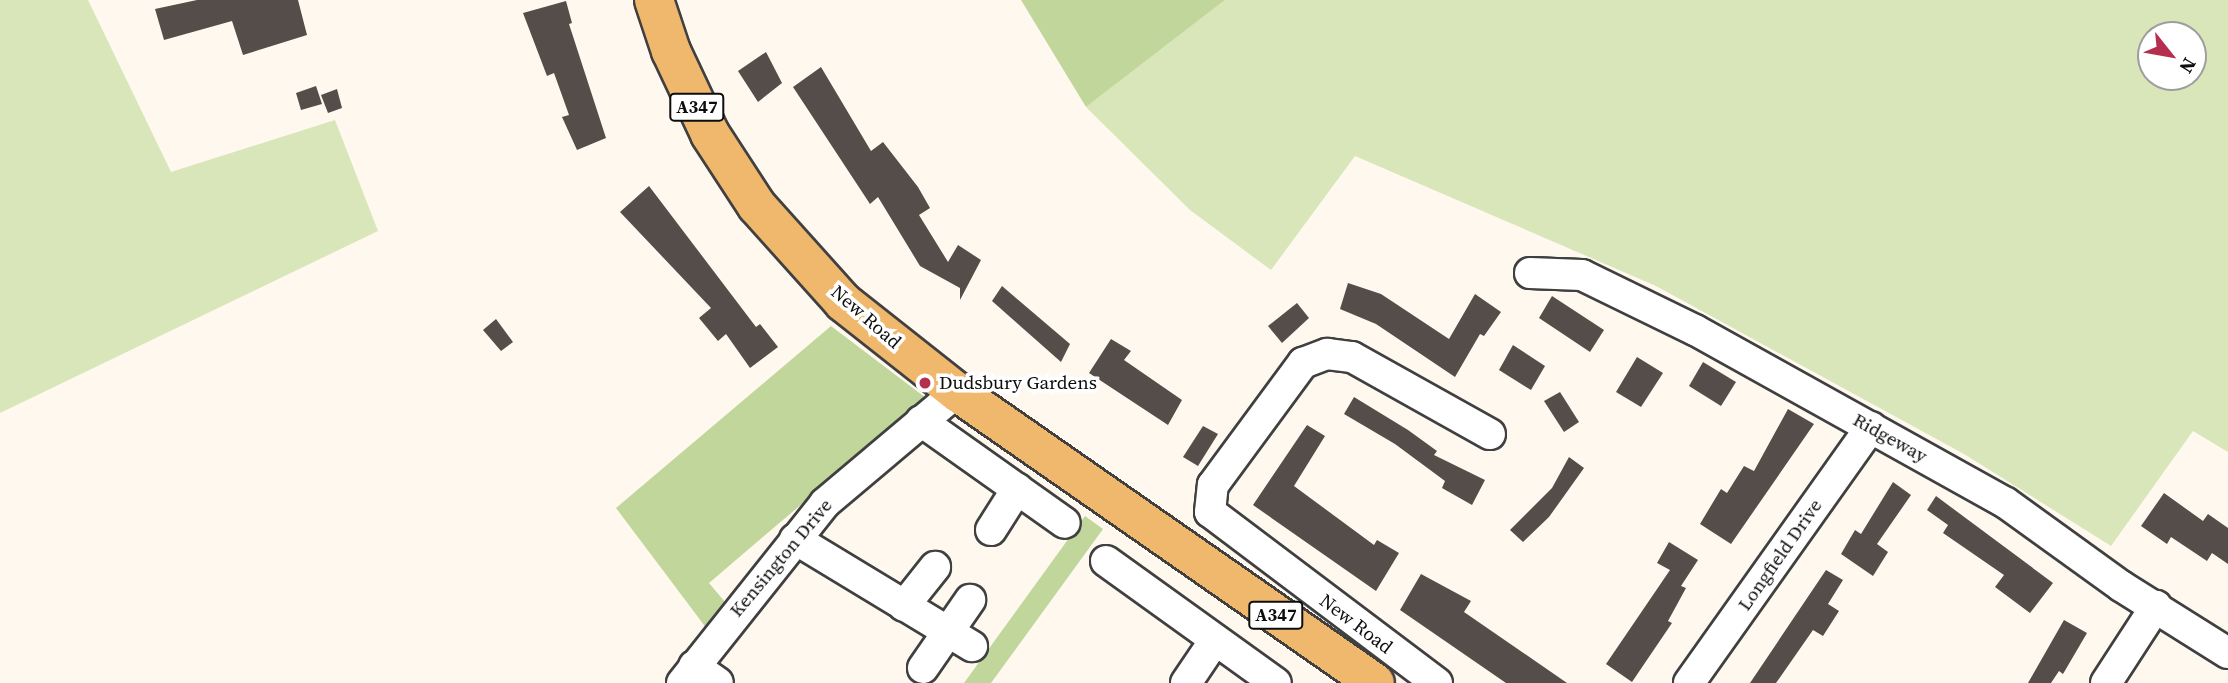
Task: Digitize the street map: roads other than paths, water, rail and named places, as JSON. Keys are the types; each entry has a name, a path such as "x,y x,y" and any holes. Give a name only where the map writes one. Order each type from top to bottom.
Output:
{"main road":[{"name":"New Road","path":"654,0 671,51 710,134 757,206 843,302 957,392 1177,549 1375,683"},
{"name":"New Road","path":"1177,549 1338,683"}],"street":[{"name":"Ridgeway","path":"1530,273 1582,275 1695,330 2006,503 2228,653"},
{"name":"New Road","path":"1437,683 1210,512 1213,485 1303,363 1327,354 1352,357 1490,433"},
{"name":"Kensington Drive","path":"698,677 794,539 825,503 957,392"},
{"path":"920,421 1065,523"},
{"name":"Longfield Drive","path":"1689,683 1871,427"},
{"path":"991,530 1017,489"},
{"path":"794,539 960,639"},
{"path":"1106,561 1276,683"},
{"path":"904,606 935,567"},
{"path":"923,668 960,639 971,600"},
{"path":"2106,683 2156,606"},
{"path":"1186,683 1215,640"}],"place":[{"name":"Dudsbury Gardens","path":"925,383"}]}
